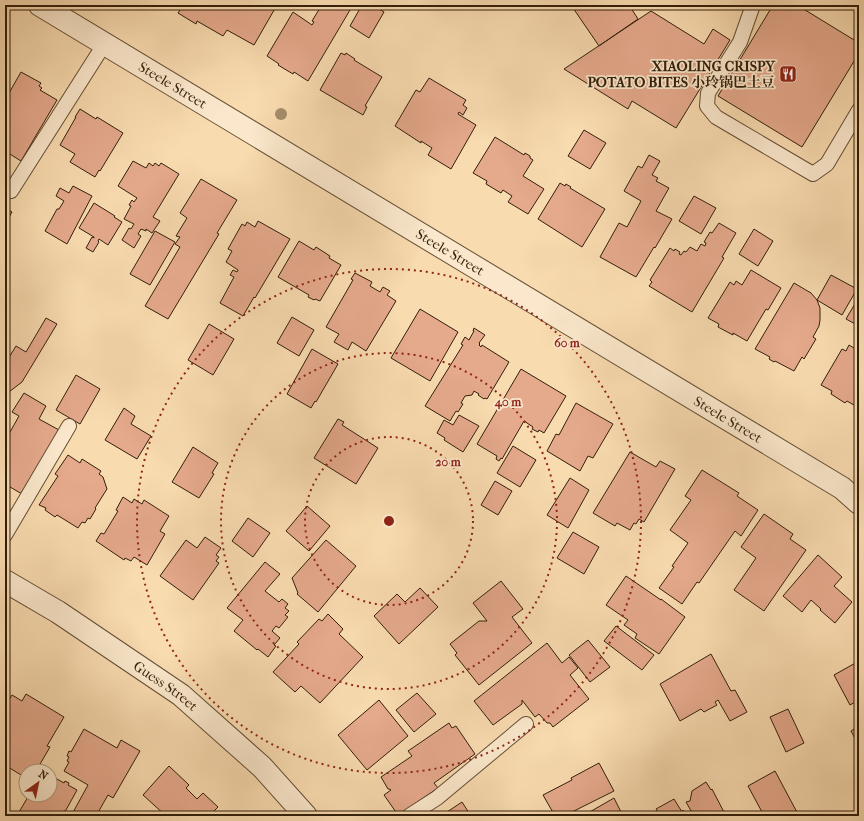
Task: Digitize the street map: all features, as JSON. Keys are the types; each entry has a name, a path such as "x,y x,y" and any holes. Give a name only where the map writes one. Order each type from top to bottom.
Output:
{"street":[{"name":"Steele Street","path":"40,5 842,488 859,503"},
{"name":"Guess Street","path":"5,581 58,612 181,695 262,767 306,816"}],"lane":[{"path":"753,5 740,42 708,94 707,106 716,117 813,174 827,164 859,110"},
{"path":"11,191 105,44"},
{"path":"5,535 69,426"},
{"path":"409,816 437,798 526,724"}],"building":[{"path":"183,5 277,5 254,45 227,30 223,36 197,21 196,24 178,13"},
{"path":"324,5 341,5 350,10 308,81 294,72 293,74 278,65 279,64 267,56 293,12 312,25 314,22 312,21 320,8 322,9"},
{"path":"362,5 373,5 384,12 369,38 350,26"},
{"path":"571,5 629,5 638,19 599,46"},
{"name":"XIAOLING CRISPY POTATO BITES 小玲锅巴土豆","path":"773,5 797,5 859,43 859,53 802,147 718,96"},
{"path":"651,11 704,44 713,29 730,40 676,128 632,101 628,109 564,69"},
{"path":"341,53 345,55 346,53 355,59 354,60 382,77 365,106 367,107 363,115 320,90"},
{"path":"21,72 41,83 39,86 42,88 40,90 57,100 21,161 5,151 5,131 7,128 5,126 5,100"},
{"path":"429,78 466,100 463,105 467,108 463,115 459,112 458,114 476,125 451,169 428,155 432,148 421,141 421,143 395,126 416,90 420,92"},
{"path":"80,109 96,119 97,117 123,133 95,177 70,162 75,154 60,145"},
{"path":"584,130 606,143 590,169 568,156"},
{"path":"495,137 524,155 525,153 530,156 533,160 523,176 544,189 528,214 508,202 512,196 503,190 501,193 486,184 487,181 473,173"},
{"path":"649,155 660,161 652,175 658,178 656,181 669,188 656,211 672,219 636,277 600,257 619,223 627,227 641,201 624,191 638,166 642,168"},
{"path":"133,161 146,168 149,163 153,166 155,163 159,166 161,163 179,174 153,217 160,221 152,233 146,229 146,231 141,229 138,234 141,236 134,248 122,240 129,228 131,229 134,224 124,219 131,206 129,205 132,200 134,202 137,198 118,186"},
{"path":"201,179 237,200 217,233 219,234 168,319 145,306 180,247 175,244 180,237 176,236 187,218 180,213"},
{"path":"560,183 565,186 566,184 571,187 570,188 605,209 582,247 538,219"},
{"path":"73,186 92,196 67,244 45,231 57,209 59,209 64,201 56,196 60,188 69,193"},
{"path":"694,196 716,208 701,234 679,221"},
{"path":"94,203 122,222 108,245 99,239 99,242 93,252 86,248 92,237 94,237 79,228"},
{"path":"5,208 12,212 5,224"},
{"path":"258,221 290,239 243,316 220,303 234,277 230,275 233,270 237,272 238,270 226,262 232,251 228,249 242,224 245,226 247,222 255,227"},
{"path":"719,223 736,233 722,257 724,258 692,312 649,286 652,282 650,280 670,248 674,251 675,249 680,252 679,254 681,255 690,247 697,251 701,244 705,246 706,243 704,242 710,232 712,233"},
{"path":"754,229 773,241 758,266 739,254"},
{"path":"155,231 175,242 150,285 130,274"},
{"path":"299,241 314,250 316,247 330,256 329,258 341,265 320,301 308,297 309,295 278,277"},
{"path":"751,270 781,288 768,310 766,309 747,341 718,327 719,324 708,318 730,282 734,285 736,281 742,285"},
{"path":"355,273 372,282 370,286 380,292 383,287 390,291 387,295 396,301 366,351 352,342 348,350 334,342 339,334 326,327 353,280 351,279"},
{"path":"831,275 857,289 842,315 817,300"},
{"path":"794,283 811,293 817,300 820,308 820,320 819,326 813,337 816,339 804,359 802,357 794,371 775,361 774,362 769,359 770,357 755,349"},
{"path":"859,297 859,326 846,319"},
{"path":"420,309 458,332 430,381 391,358"},
{"path":"292,317 314,330 299,356 277,343"},
{"path":"46,318 57,324 22,382 5,395 5,364 16,346 26,352"},
{"path":"209,324 234,339 213,375 188,360"},
{"path":"474,328 485,335 479,343 481,347 482,345 509,362 487,399 484,399 474,391 472,395 465,396 461,403 463,404 458,412 456,411 450,421 425,406 463,345 461,344 465,337 469,340"},
{"path":"849,345 859,351 859,408 847,401 845,403 831,394 832,391 821,385 842,349 846,351"},
{"path":"312,349 338,364 311,408 287,394"},
{"path":"521,369 566,396 544,433 539,430 538,432 532,429 533,427 524,421 502,459 501,458 499,461 496,459 497,456 477,444"},
{"path":"76,375 100,389 80,424 56,410"},
{"path":"24,393 46,406 39,419 59,430 22,494 5,484 5,441 19,416 12,412"},
{"path":"576,403 613,424 593,458 588,456 580,471 547,451 556,434 559,435"},
{"path":"124,408 135,416 131,424 151,436 137,459 105,440"},
{"path":"459,415 479,426 463,452 444,440 445,438 437,433 444,420 453,425"},
{"path":"338,419 344,422 342,425 378,448 356,484 314,458"},
{"path":"513,446 536,460 520,487 497,473"},
{"path":"193,447 218,463 212,473 214,474 199,498 172,482"},
{"path":"630,452 656,467 660,461 675,469 644,522 639,519 636,524 634,523 630,530 617,523 615,526 593,513"},
{"path":"68,455 80,463 82,459 101,471 99,474 103,477 107,489 90,519 88,518 85,523 82,522 78,528 57,515 55,517 45,510 46,508 39,505 58,476 55,474"},
{"path":"702,470 739,493 737,496 758,510 741,536 735,531 699,583 697,582 682,604 659,588 674,567 672,566 688,543 670,530 691,500 685,496"},
{"path":"570,478 589,490 568,528 547,515"},
{"path":"495,481 512,491 498,515 481,505"},
{"path":"123,497 132,503 134,499 142,504 144,500 169,516 160,531 165,534 147,565 134,557 131,561 125,558 124,560 96,541 101,533 104,534 118,511 116,510"},
{"path":"307,506 330,526 309,551 286,531"},
{"path":"764,514 793,534 790,539 806,550 764,611 734,590 756,558 741,547"},
{"path":"248,518 270,533 253,557 232,541"},
{"path":"573,532 599,547 584,574 557,558"},
{"path":"205,537 221,548 216,555 219,557 216,561 219,563 193,600 160,576 186,540 197,548"},
{"path":"326,540 356,566 318,612 297,594 298,593 292,578"},
{"path":"818,555 842,577 834,586 852,602 835,623 811,600 802,612 783,596"},
{"path":"265,562 280,574 265,591 279,602 282,599 288,604 285,608 289,611 285,615 288,617 279,628 276,626 272,631 280,638 274,645 276,646 268,657 234,631 243,620 227,608"},
{"path":"626,576 685,617 659,654 635,638 637,634 624,625 628,620 606,605"},
{"path":"501,581 523,609 512,617 532,643 479,685 455,655 457,653 450,644 479,621 487,621 473,603"},
{"path":"420,588 438,607 399,644 374,616 397,594 405,602"},
{"path":"328,614 343,629 339,634 363,657 320,703 301,686 295,692 273,672 299,644 297,642 319,619 322,621"},
{"path":"616,626 654,655 642,670 604,641"},
{"path":"588,640 610,667 590,682 569,655"},
{"path":"547,643 562,663 569,657 578,668 570,675 589,699 553,727 539,714 535,717 522,700 522,704 493,725 474,701"},
{"path":"711,654 731,691 735,690 747,712 730,721 718,700 715,702 717,705 704,712 701,709 680,721 660,684"},
{"path":"859,661 859,700 850,705 834,675"},
{"path":"417,693 436,714 414,732 396,710"},
{"path":"26,694 64,717 47,746 50,747 41,763 18,763 18,773 8,767 7,769 5,768 5,706 12,695 22,701"},
{"path":"379,700 408,736 367,770 338,735"},
{"path":"788,709 804,743 786,752 770,717"},
{"path":"449,723 452,728 456,726 475,754 434,783 438,788 398,815 384,795 391,790 388,789 381,777 412,756 408,751"},
{"path":"859,726 859,746 851,731"},
{"path":"84,729 117,748 121,740 140,751 113,798 108,795 96,816 71,816 88,785 64,771 69,762 67,761 69,757 67,756 69,751 71,752"},
{"path":"599,763 614,791 564,816 555,816 543,795 572,780 571,778"},
{"path":"169,766 189,785 186,788 197,799 203,793 218,807 209,816 166,816 143,795"},
{"path":"775,771 799,816 754,816 762,812 748,786"},
{"path":"58,780 64,783 65,781 69,783 68,785 77,790 66,810 58,816 21,816 18,814 24,803 58,803"},
{"path":"706,782 711,790 712,789 726,816 694,816 686,802 690,801 692,791"},
{"path":"614,798 623,816 589,816 588,813"},
{"path":"674,799 682,812 683,810 687,816 660,816 656,809"},
{"path":"462,802 471,816 441,816"}],"place":[{"name":"XIAOLING CRISPY POTATO BITES 小玲锅巴土豆","path":"788,74"}]}
